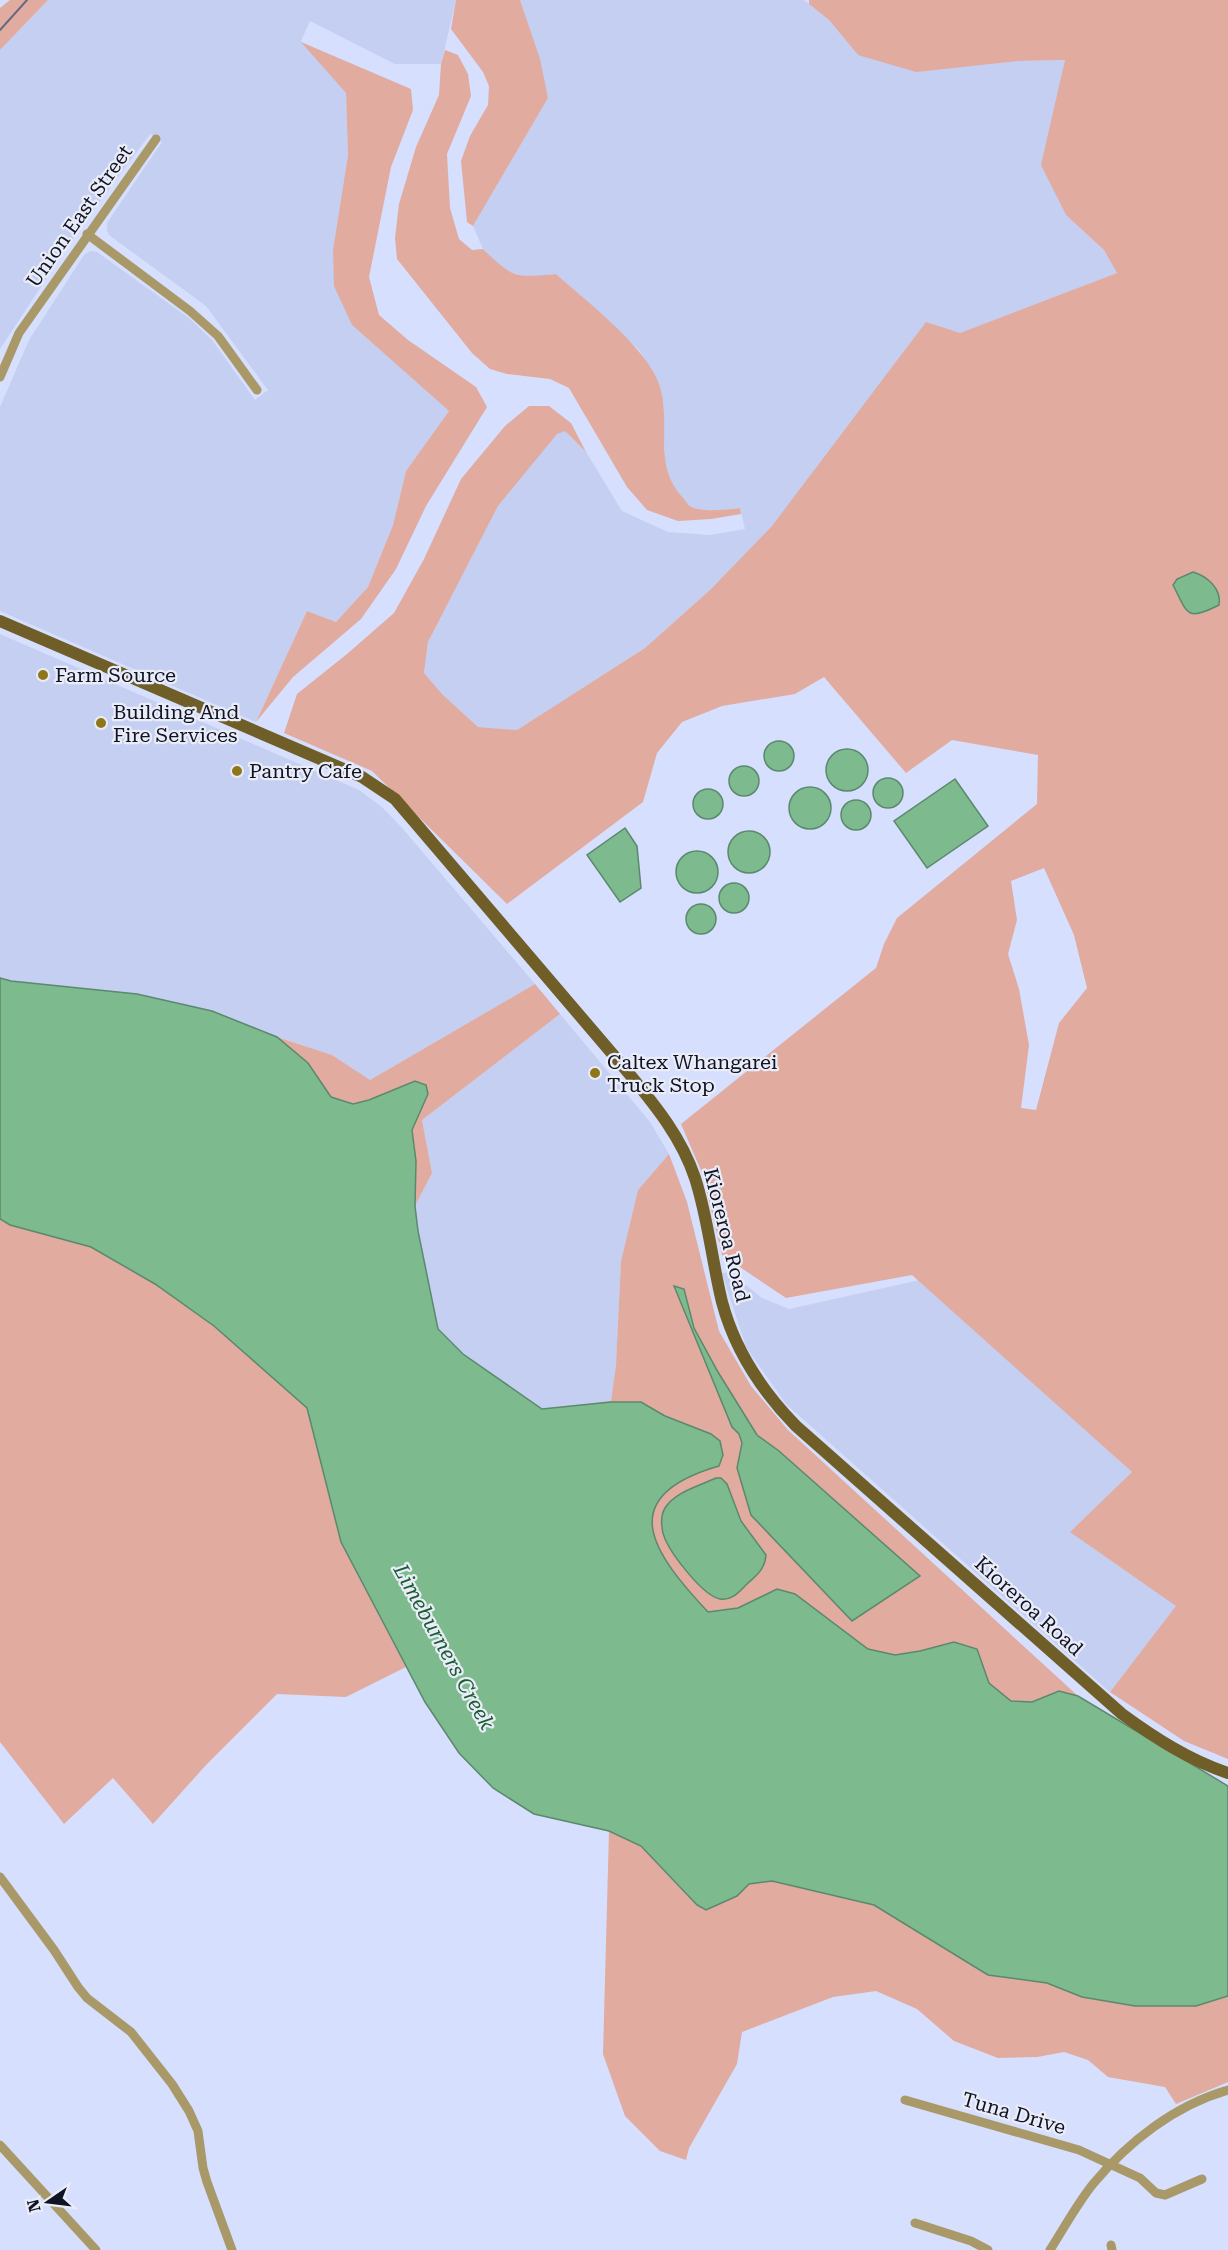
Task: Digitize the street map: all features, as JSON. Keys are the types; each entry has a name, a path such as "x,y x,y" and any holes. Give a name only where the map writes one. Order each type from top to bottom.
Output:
{"main road":[{"name":"Kioreroa Road","path":"0,621 362,777 395,800 620,1063 671,1128 695,1177 722,1302 730,1326 748,1365 772,1401 796,1426 1122,1714 1169,1746 1197,1761 1228,1773"}],"street":[{"name":"Union East Street","path":"0,377 18,333 156,139"},
{"path":"87,234 189,311 218,336 257,390"},
{"path":"0,1878 54,1950 78,1987 98,2007 131,2032 189,2110 198,2131 207,2182 231,2250"},
{"path":"1050,2250 1092,2185 1151,2129 1171,2115 1228,2090"},
{"name":"Tuna Drive","path":"905,2100 1079,2150 1144,2180 1153,2192 1159,2195 1166,2195 1202,2179"},
{"path":"0,2145 96,2250"},
{"path":"915,2223 971,2241 988,2250"}],"shaded area":[{"path":"10,0 48,0 0,50 0,8"},
{"path":"48,0 456,0 441,64 395,64 310,21 301,41 346,93 348,155 333,250 352,325 449,411 406,471 393,525 368,587 336,622 307,611 256,722 0,611 0,407 29,340 84,255 90,251 97,252 189,318 212,340 255,400 268,390 206,306 109,235 107,223 162,142 150,134 75,235 0,349 0,50"},
{"path":"456,0 520,0 540,59 548,98 473,226 467,222 461,161 470,136 488,105 489,86 483,72 451,29"},
{"path":"520,0 804,0 829,20 858,55 1018,61 1066,60 1042,165 1066,215 1104,250 1117,273 960,333 710,590 645,648 517,730 478,727 442,694 424,673 428,642 498,506 557,433 565,431 586,452 622,511 668,532 710,535 745,529 740,508 714,511 692,508 674,489 663,462 665,451 664,406 657,379 639,350 556,274 525,277 505,270 483,249 473,226 548,98"},
{"path":"809,0 1228,0 1228,1759 1184,1741 1110,1692 1176,1606 1070,1532 1132,1472 912,1275 786,1298 722,1255 703,1175 681,1124 876,968 884,944 897,918 1037,804 1038,755 952,740 906,773 824,677 795,694 722,706 682,722 657,753 643,802 507,904 372,771 284,733 297,694 394,613 424,559 461,479 505,426 529,406 549,406 571,423 586,452 565,431 557,434 498,506 428,642 424,673 442,694 478,727 517,730 645,648 710,590 772,526 926,322 960,333 1117,273 1104,250 1066,215 1041,165 1065,60 1018,61 916,72 858,55 829,20 809,4","holes":["1044,868 1074,935 1087,988 1059,1023 1036,1110 1021,1108 1029,1045 1019,989 1008,954 1017,920 1011,881"]},
{"path":"301,42 411,89 413,110 391,167 369,277 379,315 408,340 476,387 487,407 426,506 396,569 361,619 293,677 256,722 307,611 336,622 368,587 393,525 406,471 449,411 352,325 334,286 333,250 348,155 346,93"},
{"path":"445,50 458,55 468,74 471,96 447,154 450,208 459,239 472,250 483,249 501,266 515,274 532,276 556,274 612,323 639,351 657,379 664,410 665,456 674,485 687,503 693,507 711,510 740,508 741,514 678,521 647,510 627,487 569,388 550,379 507,374 490,369 472,353 397,259 395,238 399,204 416,147 439,95 441,64"},
{"path":"0,634 359,790 382,807 403,829 535,984 370,1080 332,1055 277,1037 212,1011 137,994 0,978"},
{"path":"535,984 560,1014 422,1120 432,1173 415,1206 438,1329 463,1354 542,1409 611,1401 616,1365 621,1261 638,1190 669,1154 687,1202 719,1331 751,1386 788,1430 1078,1696 1228,1786 1228,1907 397,1527 416,1161 412,1130 428,1094 369,1100 353,1104 331,1097 308,1063 277,1037 332,1055 370,1080"},
{"path":"560,1014 650,1122 669,1154 638,1190 621,1261 616,1365 611,1402 542,1409 463,1354 438,1329 415,1206 432,1173 422,1120"},
{"path":"0,1079 247,1153 341,1542 406,1667 346,1697 277,1694 206,1765 153,1824 113,1778 64,1824 0,1742"},
{"path":"730,1272 762,1298 789,1309 920,1280 1132,1472 1071,1532 1177,1606 1110,1692 786,1404 746,1347 722,1273"},
{"path":"621,1799 1228,1954 1228,2082 1176,2104 1165,2087 1108,2077 1088,2060 1064,2052 1037,2057 998,2058 954,2041 917,2009 876,1991 833,1997 742,2032 737,2064 689,2148 686,2160 660,2151 625,2116 603,2054 609,1831 583,1825"}],"water":[{"path":"1193,572 1212,584 1219,599 1219,605 1194,614 1185,609 1173,585 1177,579"},
{"path":"779,741 785,742 793,750 793,762 785,770 779,771 773,770 765,762 764,756 765,750 773,742"},
{"path":"847,749 855,750 862,755 867,762 867,778 862,785 855,790 847,791 839,790 832,785 827,778 826,770 827,762 832,755 839,750"},
{"path":"744,766 750,767 758,775 758,787 750,795 744,796 738,795 730,787 729,781 730,775 738,767"},
{"path":"888,778 894,779 902,787 902,799 894,807 888,808 882,807 874,799 873,793 874,787 882,779"},
{"path":"955,779 988,826 927,868 894,821"},
{"path":"810,787 818,788 825,793 830,800 830,816 825,823 818,828 810,829 802,828 795,823 790,816 789,808 790,800 795,793 802,788"},
{"path":"708,789 714,790 722,798 722,810 714,818 708,819 702,818 694,810 693,804 694,798 702,790"},
{"path":"856,800 862,801 870,809 870,821 862,829 856,830 850,829 842,821 841,815 842,809 850,801"},
{"path":"625,828 637,846 641,888 620,902 587,855"},
{"path":"749,831 757,832 764,837 769,844 769,860 764,867 757,872 749,873 741,872 734,867 729,860 728,852 729,844 734,837 741,832"},
{"path":"697,851 705,852 712,857 717,864 717,880 712,887 705,892 697,893 689,892 682,887 677,880 676,872 677,864 682,857 689,852"},
{"path":"734,883 740,884 748,892 748,904 740,912 734,913 728,912 720,904 719,898 720,892 728,884"},
{"path":"701,904 707,905 715,913 715,925 707,933 701,934 695,933 687,925 686,919 687,913 695,905"},
{"name":"Limeburners Creek","path":"0,978 137,994 212,1011 277,1037 308,1063 331,1097 353,1104 369,1100 415,1081 426,1085 428,1094 412,1130 416,1161 415,1206 438,1329 463,1354 542,1409 611,1402 641,1402 665,1416 711,1434 720,1441 723,1455 719,1466 685,1479 664,1494 654,1511 653,1529 659,1548 672,1569 708,1612 738,1608 777,1589 795,1594 868,1649 895,1655 954,1642 977,1649 989,1683 1011,1701 1032,1702 1059,1691 1078,1696 1228,1786 1228,1996 1196,2006 1135,2006 1082,1997 1047,1983 988,1975 874,1905 772,1881 749,1884 737,1896 706,1910 697,1905 641,1846 609,1831 534,1814 493,1788 459,1753 425,1702 341,1542 307,1408 214,1326 155,1284 91,1247 10,1225 0,1219"},
{"path":"674,1286 684,1289 694,1328 757,1435 779,1451 920,1576 852,1621 751,1515 737,1468 742,1443 739,1434 732,1427"},
{"path":"721,1478 727,1484 741,1521 766,1555 764,1564 757,1575 728,1599 720,1599 705,1591 689,1574 669,1546 662,1523 662,1515 669,1502 688,1490"}],"railway":[{"path":"0,30 27,0"}],"place":[{"name":"Farm Source","path":"43,675"},
{"name":"Building And Fire Services","path":"101,723"},
{"name":"Pantry Cafe","path":"237,771"},
{"name":"Caltex Whangarei Truck Stop","path":"595,1073"}]}
